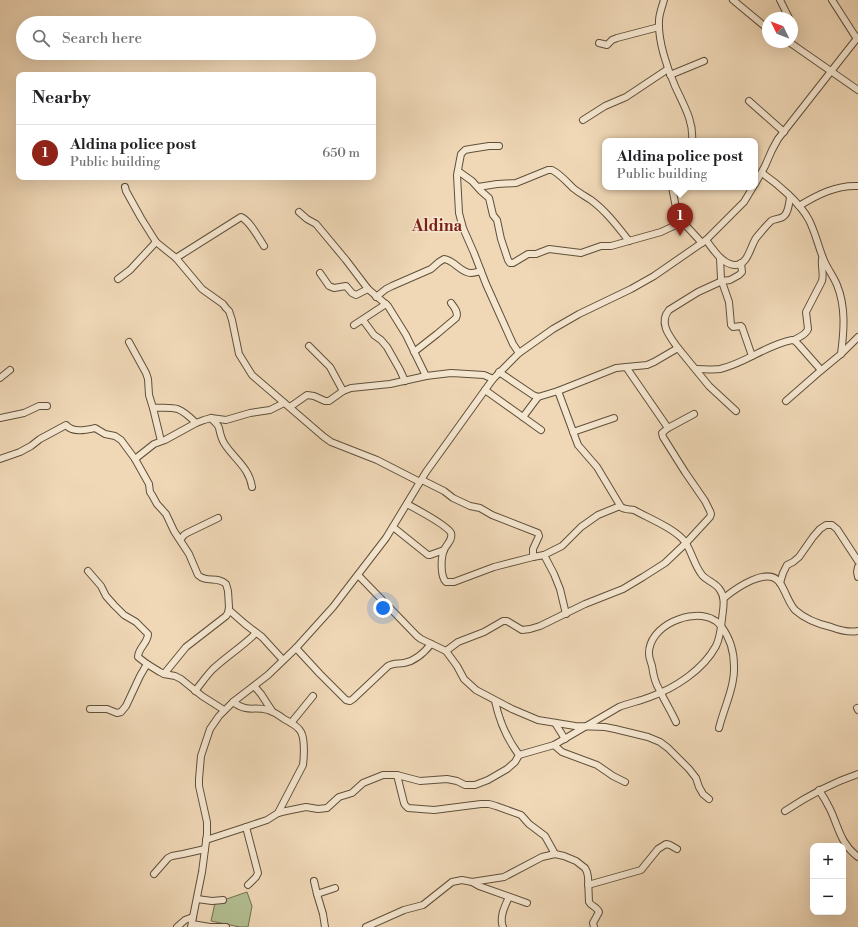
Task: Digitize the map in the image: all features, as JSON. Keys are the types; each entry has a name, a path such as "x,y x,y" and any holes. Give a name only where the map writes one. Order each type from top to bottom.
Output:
{"street":[{"path":"664,0 660,13 659,26 663,53 670,75 688,114 691,123 692,138"},
{"path":"733,0 762,24"},
{"path":"780,0 786,12"},
{"path":"758,179 774,145 857,38 832,0"},
{"path":"599,43 607,45 612,40 659,26"},
{"path":"798,47 858,90"},
{"path":"670,75 704,61"},
{"path":"583,120 605,106 626,97 668,69"},
{"path":"749,101 784,132"},
{"path":"499,146 464,150 461,154 458,171 458,206 463,228 480,271 513,344 519,353"},
{"path":"478,187 516,183 548,170 552,170 563,177 603,210 629,241"},
{"path":"458,171 472,181 490,199 493,215 497,220 501,240 510,263 528,254 536,254 549,249 581,253 601,246 611,246 662,232 682,222"},
{"path":"762,173 774,182 805,213 815,235 822,256 834,277 838,287 844,316 844,335 841,354"},
{"path":"799,206 810,199 835,188 858,186"},
{"path":"125,187 141,218 156,242 176,258 202,289 223,304 226,308 230,316 239,354 254,377 331,442 377,460 444,491 453,498 470,506 480,508 492,515 538,533 539,536 533,549 533,557"},
{"path":"673,190 677,213 682,222 720,258 732,265 741,263 748,255 756,238 770,222 785,215 788,209 790,197"},
{"path":"192,923 202,872 206,840 207,822 199,783 202,756 210,729 224,710 268,675 296,648 328,612 393,528 421,481 493,378 499,372 519,353 553,329 579,314 631,289 654,276 704,242 744,202 751,190"},
{"path":"299,212 316,224 368,289 391,310 426,376"},
{"path":"176,258 241,217 244,218 249,224 264,246"},
{"path":"118,279 130,270 156,242"},
{"path":"696,369 723,368 742,361 769,347 794,340 806,333 808,329 806,312 822,281 822,256"},
{"path":"720,258 722,281 729,302 731,325 733,327 742,327 752,356"},
{"path":"376,297 386,289 431,269 444,259 449,260 467,273 480,271"},
{"path":"736,411 709,386 678,348 666,330 664,319 669,310 698,292 739,275 742,272 741,263"},
{"path":"320,273 329,286 334,288 346,286 356,295 368,289"},
{"path":"414,352 456,318 457,312 451,303"},
{"path":"354,325 386,304"},
{"path":"363,320 374,335 387,346 400,370 404,381"},
{"path":"786,401 841,354 858,337"},
{"path":"794,340 821,370"},
{"path":"129,342 148,379 149,396 161,441"},
{"path":"309,346 330,366 343,391"},
{"path":"523,417 538,397 558,391 606,371 616,368 640,366 654,362 678,348"},
{"path":"626,367 668,428"},
{"path":"0,378 10,370"},
{"path":"499,372 538,397"},
{"path":"135,459 154,444 176,435 204,420 211,418 224,420 250,413 270,410 287,405 307,395 328,401 343,391 351,388 404,381 426,376 456,373 484,375 493,378"},
{"path":"485,390 541,430"},
{"path":"206,840 246,828 266,820 278,813 306,807 318,809 328,808 339,797 352,793 363,783 383,775 397,775 420,781 447,779 457,781 465,785 475,785 508,769 519,755 554,745 627,704 661,693 694,672 703,664 716,646 720,636 724,598 722,593 717,585 708,580 698,569 686,543 682,538 671,530 634,510 625,509 620,506 597,467 578,445 558,391"},
{"path":"0,418 24,413 39,406 47,406"},
{"path":"153,408 178,408 196,423"},
{"path":"446,651 458,642 484,632 503,621 507,621 522,630 527,630 540,626 584,604 623,589 665,563 686,543 710,517 711,513 705,501 661,435 668,428 694,414"},
{"path":"211,418 219,426 222,440 248,474 252,487"},
{"path":"573,432 614,418"},
{"path":"219,426 224,420"},
{"path":"0,458 20,452 66,425 74,430 95,428 105,434 115,436 124,442 146,478 152,495 165,512 174,531 189,554 200,577 224,582 228,591 229,610 226,616 186,647 164,674"},
{"path":"393,528 420,547 428,555 444,550 448,546 451,538 450,532 441,524 407,504"},
{"path":"444,550 442,575 444,580 454,582 494,567 544,555 562,546 581,527 598,515 620,506"},
{"path":"180,540 187,533 218,518"},
{"path":"780,582 785,567 799,557 816,533 826,525 832,525 837,529 858,561"},
{"path":"544,555 560,589 566,614"},
{"path":"858,567 858,577"},
{"path":"88,571 101,586 106,596 114,605 124,615 136,622 148,634 148,638 138,654 138,657 164,674 178,677 211,703 224,710"},
{"path":"358,575 417,636 446,651 464,679 476,690 495,701 538,720 586,727 605,727 648,737 660,742 689,769 696,778 699,788 709,799"},
{"path":"724,598 736,588 756,578 769,576 780,582 788,600 803,616 838,630 851,632 858,631"},
{"path":"229,610 256,632 283,660"},
{"path":"676,722 658,688 649,654 650,645 655,635 659,631 674,621 692,616 703,615 716,620 727,634 733,650 734,677 719,728"},
{"path":"195,691 213,670 256,632"},
{"path":"296,648 346,700 350,701 388,666 406,663 412,660 424,653 431,644"},
{"path":"90,709 107,709 117,713 121,712 126,706 147,664"},
{"path":"254,686 272,711"},
{"path":"291,723 313,696"},
{"path":"495,701 502,725 509,740 519,755"},
{"path":"233,702 244,708 272,711 300,730 303,737 302,769 278,813"},
{"path":"555,723 565,739"},
{"path":"554,745 562,752 597,765 625,782"},
{"path":"785,811 819,790 858,774"},
{"path":"397,775 404,805 408,808 434,810 481,804 496,806 521,815 528,824 545,836 555,854"},
{"path":"819,790 830,809 844,842 858,857"},
{"path":"246,828 258,873 248,885"},
{"path":"588,885 641,870 658,849 666,844 677,849"},
{"path":"154,874 168,858 172,856 204,849"},
{"path":"472,882 504,877 542,857 555,854 564,856 576,861 587,872 589,902 599,912 592,923 594,927"},
{"path":"366,927 404,910 423,905 452,882 462,880 472,882 479,886 527,903"},
{"path":"314,882 323,914 324,927"},
{"path":"317,894 335,888"},
{"path":"503,927 502,914 509,897"},
{"path":"197,899 212,901 223,900"},
{"path":"178,927 185,920 210,927 226,927"}],"green space":[{"path":"247,892 252,906 248,927 240,927 211,921 215,903"}],"place":[{"name":"Aldina police post","path":"680,236"}],"district":[{"name":"Aldina","path":"437,225"}]}
